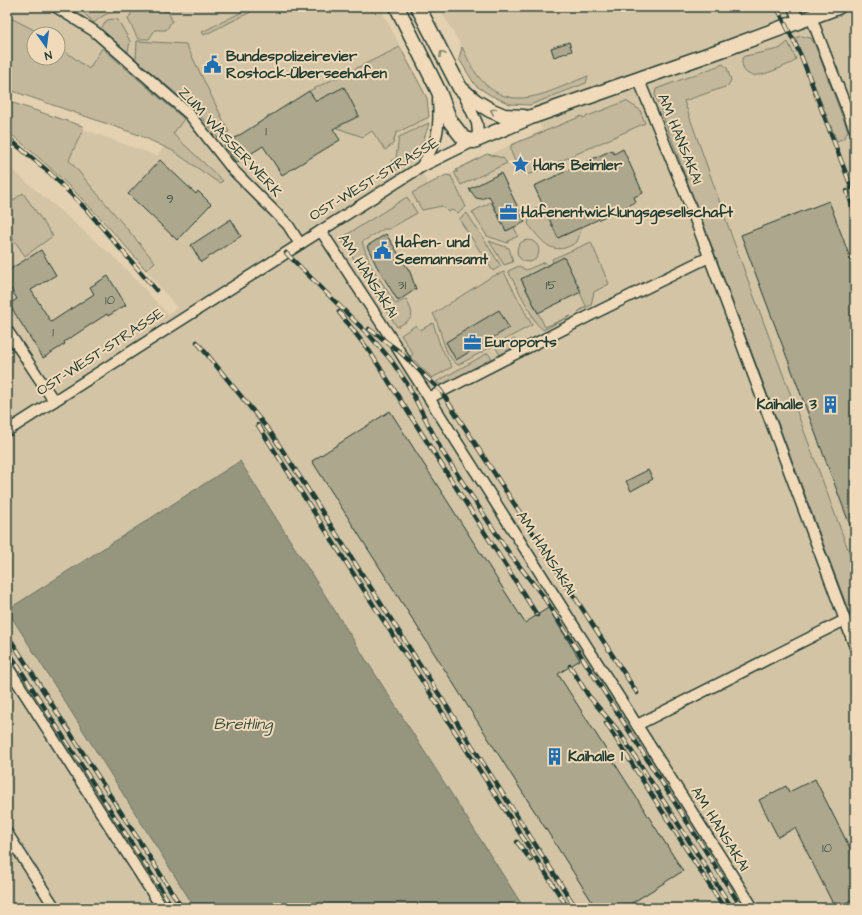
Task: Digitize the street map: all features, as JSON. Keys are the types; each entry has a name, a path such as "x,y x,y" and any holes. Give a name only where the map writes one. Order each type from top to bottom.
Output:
{"street":[{"name":"ZUM WASSERWERK","path":"56,7 94,31 189,114 232,170 288,225 300,244"},
{"path":"397,7 437,88 450,121 464,139 474,141 478,133 477,123 470,105 418,7"},
{"path":"793,7 805,19 855,130"},
{"name":"OST-WEST-STRASSE","path":"7,431 422,167 474,141 531,117 838,7"},
{"name":"AM HANSAKAI","path":"638,78 710,257 855,647"},
{"path":"422,167 434,146 439,129 437,88"},
{"path":"460,88 475,101 504,116 531,117"},
{"name":"AM HANSAKAI","path":"321,231 637,725 752,908"},
{"path":"428,398 595,313 710,257"},
{"path":"7,330 54,401"},
{"path":"637,725 845,620"},
{"path":"7,666 162,908"},
{"path":"7,834 54,908"}],"shaded area":[{"path":"7,7 380,7 427,98 429,123 424,142 414,156 428,184 542,130 531,97 523,99 510,98 495,93 478,76 439,7 855,7 855,908 524,908 240,461 7,610 7,165 114,257 168,314 177,308 146,270 155,262 69,160 83,129 157,156 184,119 102,48 89,69 66,52 66,26 26,26 7,16"},
{"path":"78,7 124,7 120,13 106,15 94,23"},
{"path":"135,7 161,7 164,11 168,11 172,21 166,30 155,30 149,39 138,39 128,19"},
{"path":"252,7 261,7 204,35 202,32"},
{"path":"7,16 26,26 26,66 66,66 66,52 89,69 102,48 184,119 173,134 223,181 219,183 173,151 139,135 7,89"},
{"path":"107,20 118,20 130,41 128,52 100,30"},
{"path":"801,36 811,38 815,45 848,131 844,138 837,141 795,38"},
{"path":"137,41 186,44 229,132 218,138 196,110 136,60"},
{"path":"788,42 796,59 792,63 760,75 747,73 743,68 742,58 745,56 779,49"},
{"path":"400,47 427,98 429,117 396,133 393,144 385,150 372,131 363,137 337,128 323,107 320,107 309,91"},
{"path":"462,47 471,66 478,76 490,88 503,95 517,98 530,97 559,88 588,76 586,83 530,105 510,104 490,95 475,85 459,59"},
{"path":"723,64 727,68 731,80 728,86 684,101 732,237 855,568 855,628 655,95 656,89"},
{"path":"7,101 82,126 83,129 69,160 155,262 146,270 80,197 45,163 7,131"},
{"path":"626,101 640,110 645,123 534,173 529,174 520,172 511,152 511,145 582,116 583,118"},
{"path":"429,123 418,150 397,170 391,161 396,158 399,137"},
{"path":"487,154 503,158 507,163 461,185 455,174 455,172 458,172 456,170"},
{"path":"446,175 451,176 466,207 458,213 452,210 448,212 442,206 422,210 412,193"},
{"path":"23,193 53,236 25,256 7,230 7,205"},
{"path":"407,197 417,213 389,229 384,229 362,242 371,266 396,304 406,299 409,305 412,313 410,319 397,327 342,240 343,237"},
{"path":"491,202 506,231 514,227 518,236 508,241 508,243 487,236 472,212"},
{"path":"543,205 558,238 582,227 577,242 569,247 561,249 549,246 539,237 528,224 534,210"},
{"path":"467,213 501,266 493,271 459,219"},
{"path":"524,240 532,240 539,247 539,255 532,262 524,262 517,255 517,247"},
{"path":"489,241 509,248 513,262 504,265"},
{"path":"591,242 609,284 594,292 591,305 578,312 586,306 564,258 553,263 552,259"},
{"path":"545,262 548,266 521,279 545,327 571,316 543,330 536,323 508,271 519,266 526,270"},
{"path":"504,272 532,325 458,365 452,360 445,348 433,314 491,277"},
{"path":"433,323 440,345 452,367 432,378 410,356 413,354 401,335 416,325 420,330"},
{"path":"515,339 519,344 500,355 496,348"},
{"path":"488,353 492,359 441,385 436,382"},
{"path":"7,612 195,908 7,908"}],"water":[{"name":"Breitling","path":"240,461 524,908 195,908 7,610"}],"building":[{"path":"569,42 572,51 554,57 551,48"},
{"path":"344,87 359,116 333,129 340,140 282,175 263,146 236,163 224,145 309,91 316,101"},
{"path":"623,149 643,193 634,197 636,202 558,238 534,186 612,150 614,154"},
{"path":"160,160 196,194 198,191 211,204 177,240 128,194"},
{"name":"Hafenentwicklungsgesellschaft","path":"501,173 525,222 506,231 489,196 481,199 476,198 469,189"},
{"name":"Kaihalle 3","path":"829,201 855,271 854,536 741,235"},
{"path":"231,219 241,236 201,262 191,245"},
{"path":"386,234 410,272 416,289 398,301 376,265 367,246"},
{"path":"41,250 56,275 31,290 51,322 94,294 90,287 108,276 126,305 108,316 107,314 64,342 65,344 43,358 9,304 17,299 7,283 7,271"},
{"path":"564,257 581,292 538,313 521,279"},
{"path":"499,310 509,328 456,360 446,342"},
{"name":"Kaihalle 1","path":"390,411 525,623 548,608 580,660 558,674 683,871 624,908 596,908 312,461"},
{"path":"648,470 653,479 631,491 626,481"},
{"path":"815,779 855,858 855,898 835,908 795,828 778,837 759,800 786,786 789,792"}],"railway":[{"path":"777,7 802,58 855,197"},
{"path":"7,137 50,173 87,210 156,290"},
{"path":"847,191 855,213"},
{"path":"286,253 371,337 391,360 408,385 442,451 509,553 543,596 742,908"},
{"path":"339,312 370,352 537,615"},
{"path":"369,329 399,351 441,391 637,693"},
{"path":"197,342 271,433 576,908"},
{"path":"258,425 568,908"},
{"path":"7,634 182,908"},
{"path":"7,649 173,908"},
{"path":"570,666 588,695 620,733 732,908"},
{"path":"606,723 724,908"},
{"path":"517,842 531,860"}],"place":[{"name":"Bundespolizeirevier Rostock-Überseehafen","path":"213,65"},
{"name":"Hans Beimler","path":"520,165"},
{"name":"Hafenentwicklungsgesellschaft","path":"508,212"},
{"name":"Hafen- und Seemannsamt","path":"382,251"},
{"name":"Euroports","path":"472,342"},
{"name":"Kaihalle 3","path":"830,404"},
{"name":"Kaihalle 1","path":"555,756"}]}
